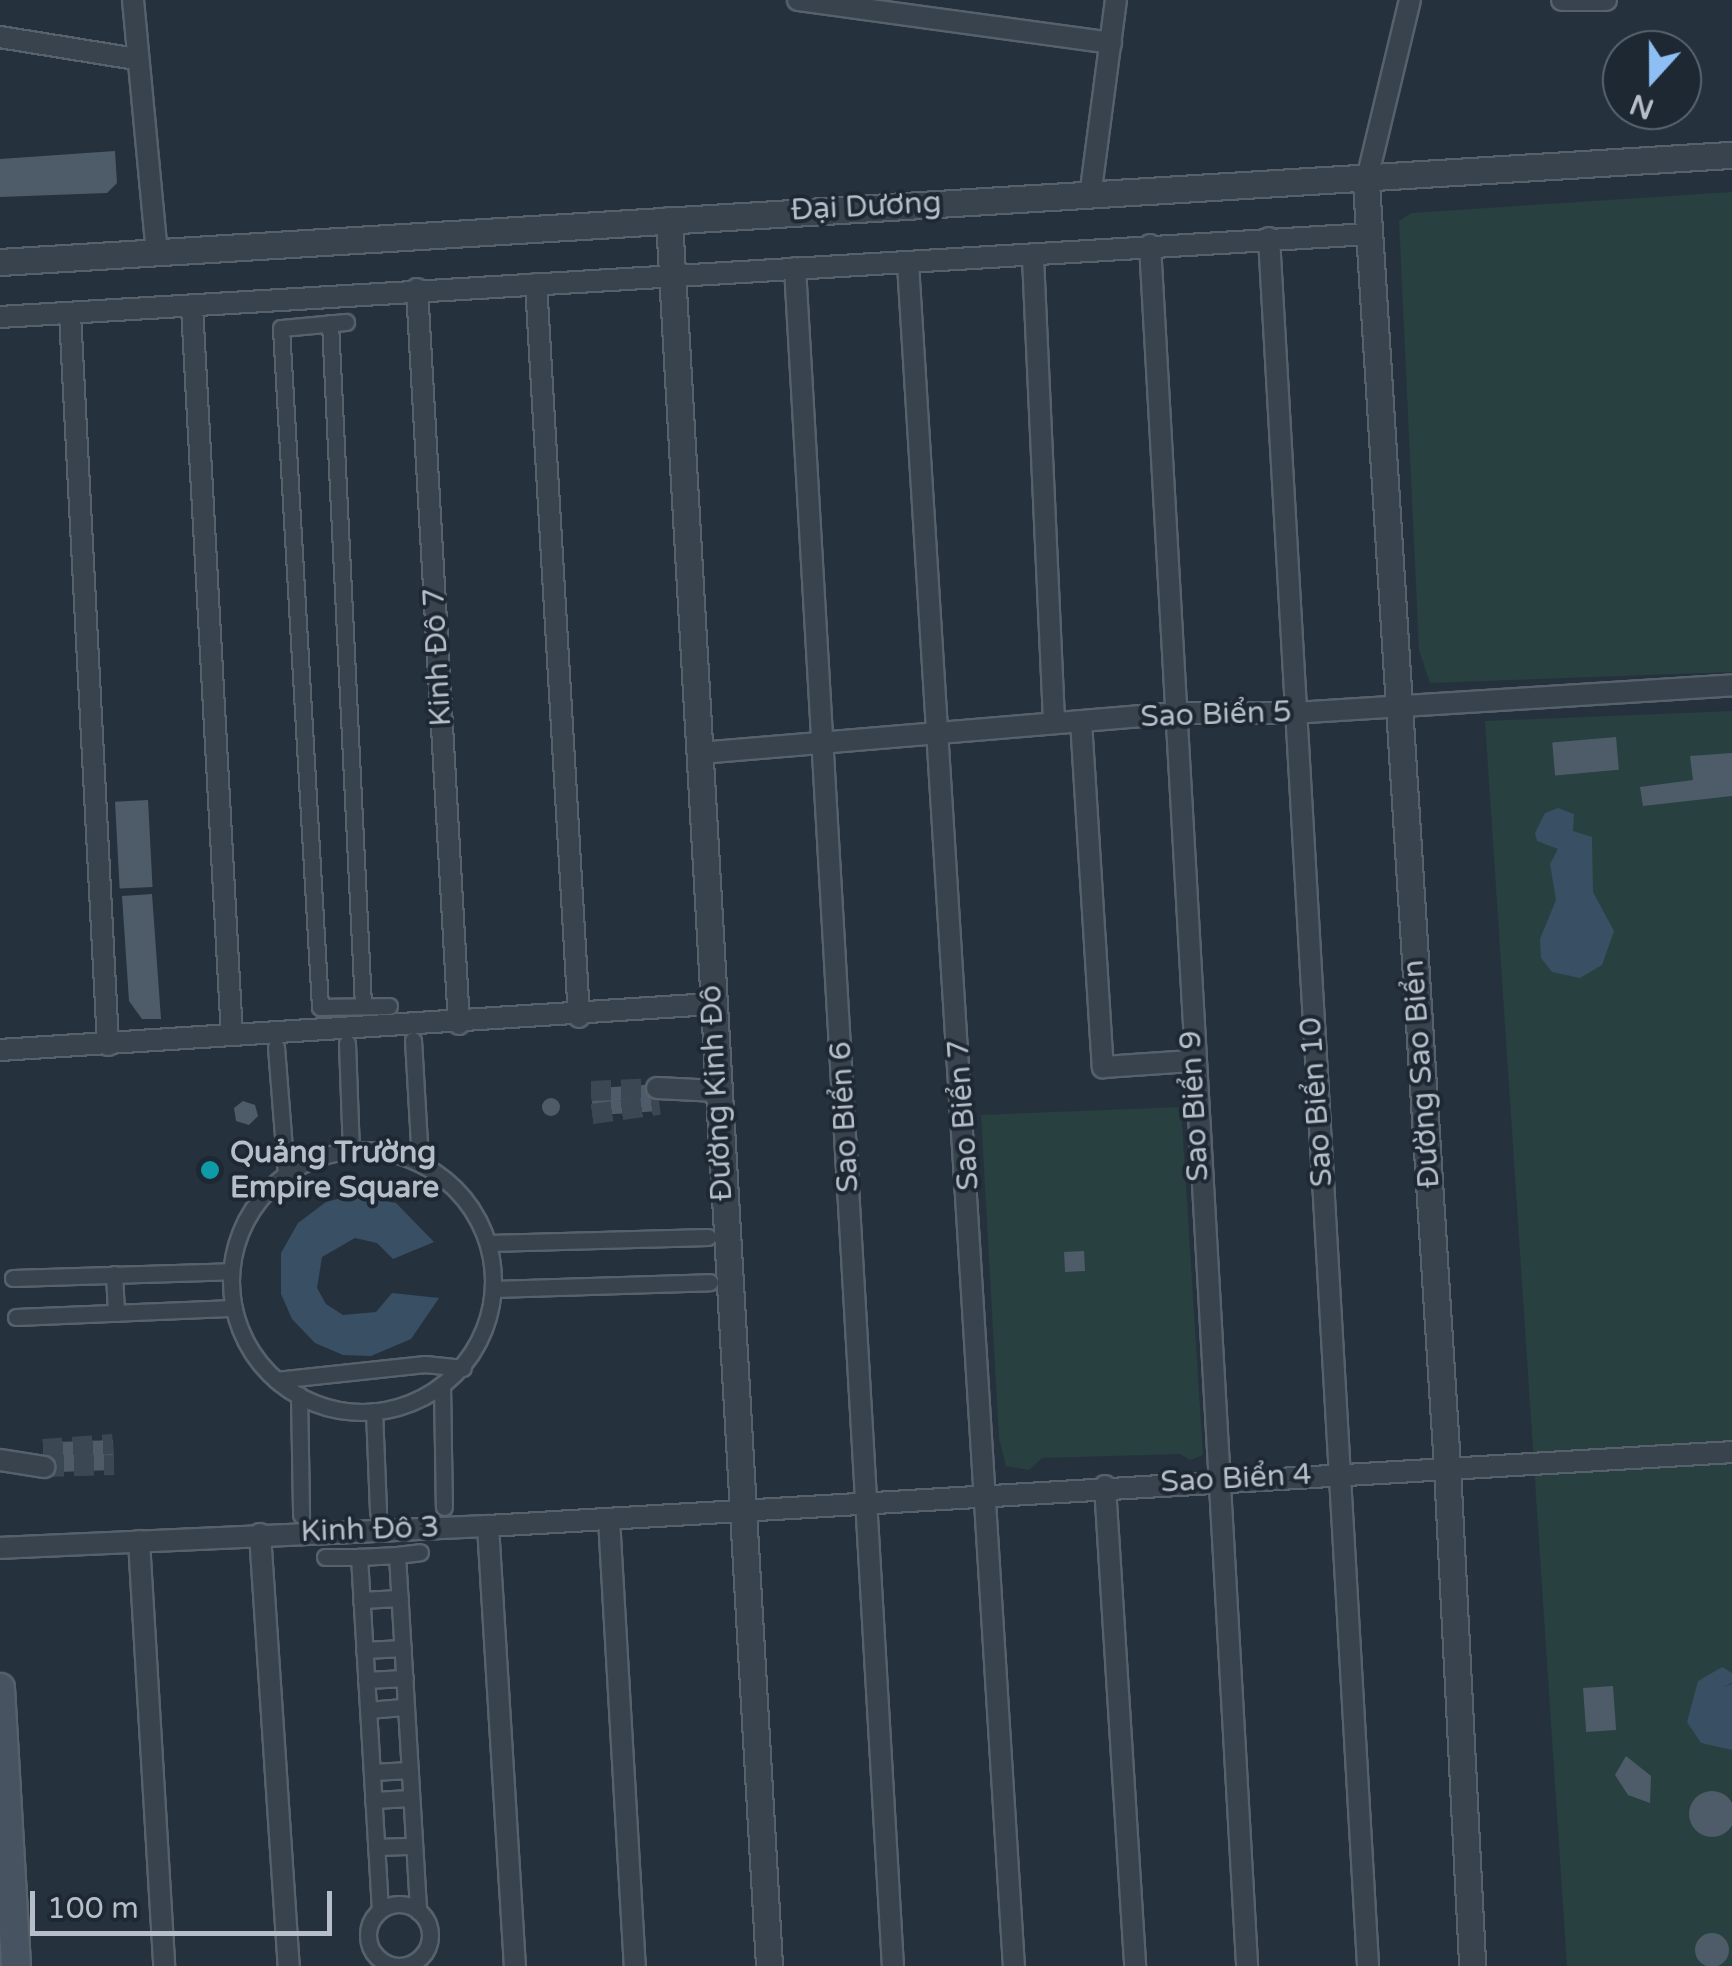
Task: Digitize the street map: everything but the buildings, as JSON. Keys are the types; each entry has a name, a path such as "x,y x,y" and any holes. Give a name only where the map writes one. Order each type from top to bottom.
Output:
{"main road":[{"path":"0,1688 16,1966"}],"street":[{"path":"133,0 157,252"},
{"path":"802,0 1111,43"},
{"path":"1090,197 1116,0"},
{"path":"1366,183 1410,0"},
{"path":"1561,1 1606,0"},
{"path":"0,37 136,58"},
{"name":"Đại Dương","path":"0,262 669,220 1366,183 1732,156"},
{"name":"Đường Sao Biển","path":"1366,183 1448,1468 1472,1966"},
{"name":"Đường Kinh Đô","path":"669,220 769,1966"},
{"path":"0,317 417,289 1033,258 1150,245 1368,234"},
{"name":"Sao Biển 10","path":"1269,238 1293,713 1368,1966"},
{"name":"Sao Biển 9","path":"1150,245 1178,713 1192,1061 1247,1966"},
{"path":"1033,258 1054,723"},
{"name":"Sao Biển 7","path":"908,264 988,1493 1014,1966"},
{"name":"Sao Biển 6","path":"795,268 826,742 865,1500 894,1966"},
{"path":"536,284 579,1017"},
{"name":"Kinh Đô 7","path":"417,289 459,1024"},
{"path":"192,307 232,1035"},
{"path":"70,314 108,1044"},
{"path":"363,1006 338,322 272,328 316,1008 389,1006"},
{"name":"Sao Biển 5","path":"700,753 939,729 1178,713 1398,708 1732,685"},
{"path":"1081,721 1103,1067 1192,1061"},
{"path":"0,1050 579,1017 712,1004"},
{"path":"413,1040 420,1163"},
{"path":"347,1044 352,1150"},
{"path":"276,1048 286,1173"},
{"path":"658,1096 718,1091"},
{"path":"352,1150 420,1163 472,1209 489,1242 493,1289 482,1333 463,1368 408,1404 374,1411 339,1410 299,1395 276,1380 253,1354 234,1308 231,1271 242,1226 286,1173 352,1150"},
{"path":"489,1242 708,1237"},
{"path":"13,1278 231,1271"},
{"path":"114,1274 116,1313"},
{"path":"493,1289 710,1282"},
{"path":"16,1318 234,1308"},
{"path":"276,1380 425,1364 463,1368"},
{"path":"442,1385 444,1507"},
{"path":"299,1395 301,1515"},
{"path":"374,1411 378,1512"},
{"name":"Sao Biển 4","path":"740,1509 1732,1452"},
{"path":"6,1460 44,1458"},
{"path":"1105,1486 1135,1966"},
{"name":"Kinh Đô 3","path":"0,1548 488,1526 740,1509"},
{"path":"609,1519 635,1966"},
{"path":"488,1526 515,1966"},
{"path":"260,1534 289,1966"},
{"path":"139,1541 164,1966"},
{"path":"325,1558 420,1552"},
{"path":"359,1558 380,1910 368,1938 384,1964 404,1965 420,1962 429,1928 418,1910 397,1555"},
{"path":"361,1600 400,1598"},
{"path":"364,1650 403,1648"},
{"path":"366,1680 404,1678"},
{"path":"368,1710 406,1707"},
{"path":"372,1772 410,1770"},
{"path":"373,1800 412,1798"},
{"path":"376,1846 414,1846"},
{"path":"380,1910 399,1904 418,1910"}],"green space":[{"path":"1732,192 1732,672 1430,683 1419,650 1399,221 1411,213"},
{"path":"1732,711 1732,1966 1567,1966 1485,721"},
{"path":"1181,1107 1203,1455 1190,1460 1180,1454 1042,1458 1029,1470 1006,1466 999,1438 981,1115"}],"water":[{"path":"1558,808 1574,814 1573,831 1592,837 1593,892 1614,931 1602,965 1580,978 1552,972 1541,958 1540,939 1556,900 1550,864 1558,849 1537,841 1535,833 1545,813"},
{"path":"353,1195 396,1203 434,1242 393,1259 377,1243 355,1238 322,1257 317,1288 326,1304 343,1315 376,1312 392,1293 439,1298 411,1339 371,1356 343,1355 315,1343 292,1319 281,1294 281,1253 298,1223 326,1202"},
{"path":"1722,1667 1732,1673 1732,1683 1723,1687 1732,1684 1732,1750 1701,1743 1687,1722 1698,1681"}],"tunnel":[{"path":"591,1091 657,1088"},
{"path":"592,1114 659,1105"},
{"path":"43,1449 113,1444"},
{"path":"44,1467 114,1465"}],"place":[{"name":"Quảng Trường Empire Square","path":"210,1170"}]}
